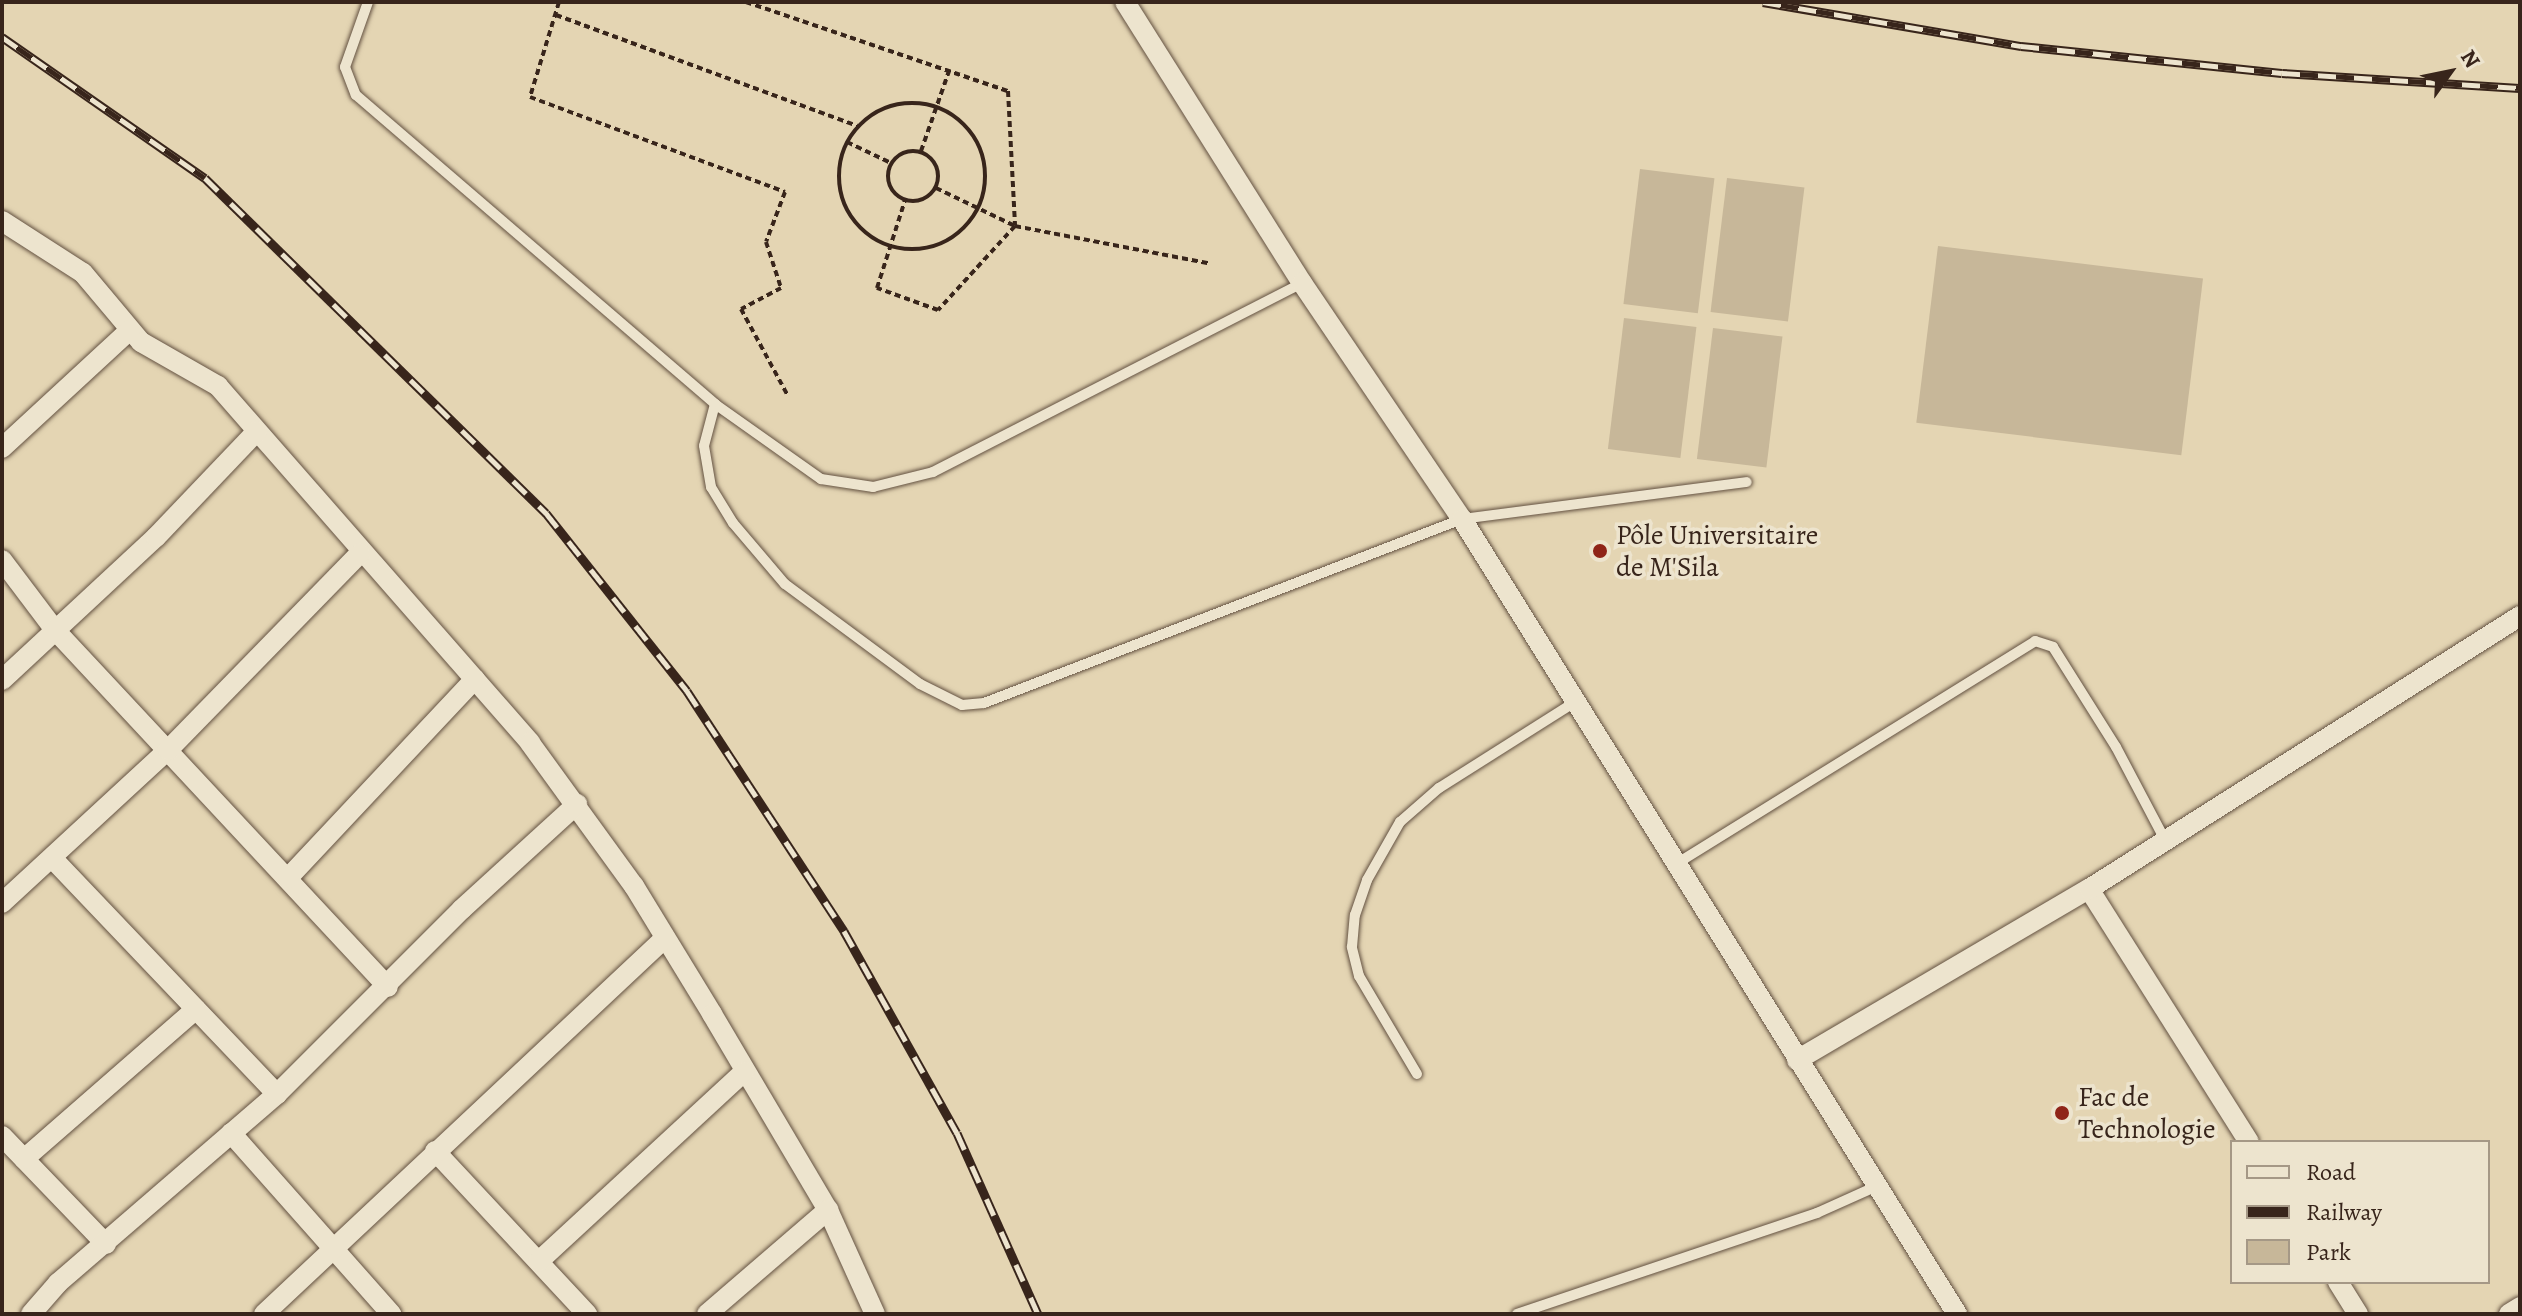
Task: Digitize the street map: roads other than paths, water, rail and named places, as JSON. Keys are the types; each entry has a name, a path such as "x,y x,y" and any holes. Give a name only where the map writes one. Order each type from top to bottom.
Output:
{"street":[{"path":"1125,2 1302,283 1462,519 1957,1314"},
{"path":"7,233 83,273 130,330 156,352 205,375 475,679 577,804 665,938 828,1210 875,1314"},
{"path":"2,448 130,330"},
{"path":"2,680 156,537 257,431"},
{"path":"3,900 53,859 168,750 360,553"},
{"path":"2,560 55,630 388,987"},
{"path":"1797,1060 2089,889 2520,616"},
{"path":"288,878 475,679"},
{"path":"31,1314 277,1094 388,987 462,909 577,804"},
{"path":"53,859 277,1094"},
{"path":"2089,889 2248,1140"},
{"path":"264,1314 665,938"},
{"path":"24,1159 196,1009"},
{"path":"539,1261 744,1072"},
{"path":"231,1133 391,1314"},
{"path":"2,1136 106,1244"},
{"path":"435,1151 587,1314"},
{"path":"707,1314 828,1210"},
{"path":"2339,1284 2358,1314"},
{"path":"2509,1314 2520,1307"}],"lane":[{"path":"368,2 345,67 356,95 715,404 821,479 873,487 933,472 1302,283"},
{"path":"715,404 704,446 711,487 733,523 785,584 920,684 962,705 984,703 1462,519 1747,482"},
{"path":"1676,864 2035,641 2053,647 2116,747 2165,840"},
{"path":"1417,1074 1359,976 1352,947 1355,915 1367,880 1400,822 1439,788 1575,702"},
{"path":"1517,1314 1817,1213 1877,1186"}],"railway":[{"path":"1763,2 2021,46 2282,73 2520,88"},
{"path":"2,37 205,178 546,513 687,691 844,931 957,1133 1038,1314"}],"place":[{"name":"Pôle Universitaire de M'Sila","path":"1600,551"},
{"name":"Fac de Technologie","path":"2062,1113"}]}
